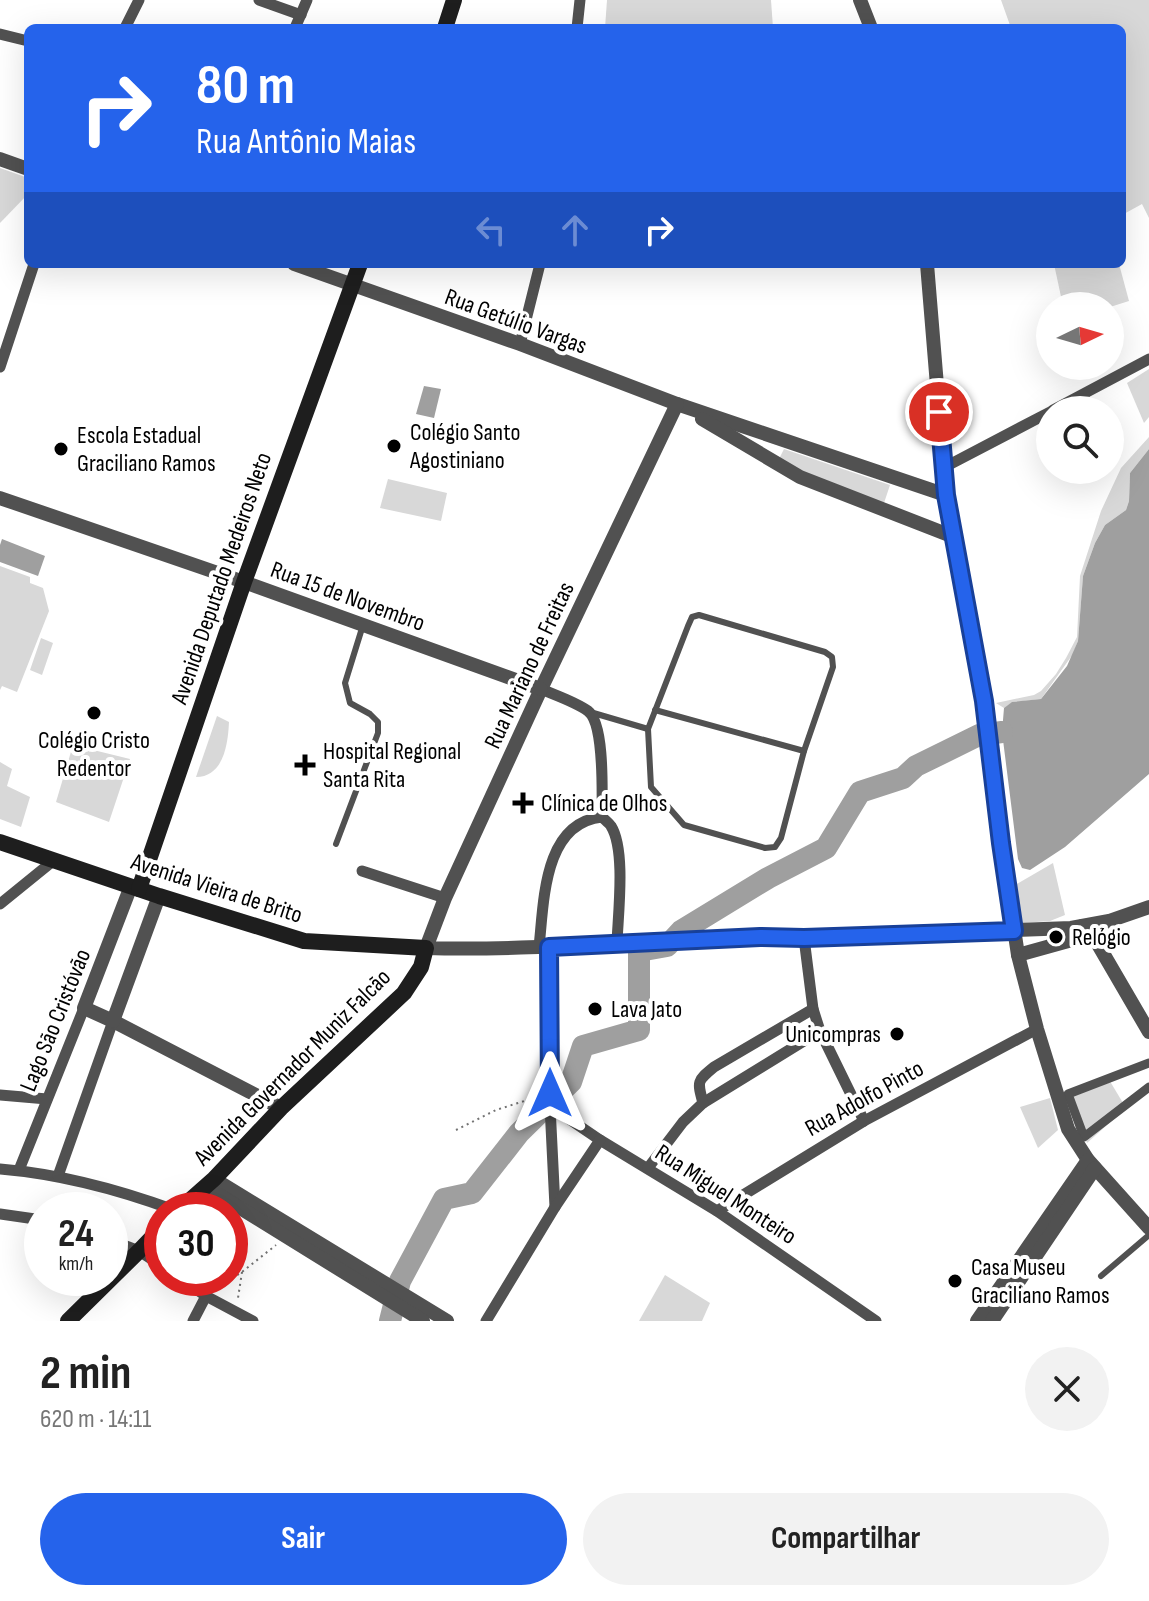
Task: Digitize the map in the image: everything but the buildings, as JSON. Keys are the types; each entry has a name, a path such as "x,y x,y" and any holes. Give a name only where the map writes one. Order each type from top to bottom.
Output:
{"main road":[{"path":"446,24 454,0"},
{"name":"Avenida Deputado Medeiros Neto","path":"135,887 358,268"},
{"name":"Avenida Vieira de Brito","path":"0,842 304,941 426,948"},
{"name":"Avenida Governador Muniz Falcão","path":"199,1192 281,1108 404,993 421,967 426,948"},
{"path":"68,1321 144,1246"}],"street":[{"path":"127,24 139,0"},
{"path":"259,0 301,15"},
{"path":"297,24 307,0"},
{"path":"577,24 580,0"},
{"path":"860,0 869,24"},
{"path":"0,34 24,40"},
{"path":"0,159 24,168"},
{"path":"0,367 33,268"},
{"name":"Rua Getúlio Vargas","path":"305,268 520,344 677,404 946,495"},
{"path":"520,344 539,268"},
{"path":"927,268 946,495 989,734 1018,955 1068,1129 1092,1164 1149,1228"},
{"path":"1080,396 1149,359"},
{"name":"Rua Getúlio Vargas","path":"677,404 800,477 954,537"},
{"name":"Rua Mariano de Freitas","path":"426,948 445,898 541,689 677,404"},
{"path":"943,468 1036,419"},
{"path":"767,458 776,437"},
{"name":"Rua 15 de Novembro","path":"0,498 541,689 589,711"},
{"path":"589,711 601,743 602,817 611,826 617,842 617,943"},
{"path":"555,1207 544,947 546,879 556,850 576,825 588,818 602,817"},
{"path":"0,904 53,861"},
{"path":"362,871 445,898"},
{"name":"Lago São Cristóvão","path":"19,1170 135,887"},
{"path":"58,1176 159,896"},
{"path":"1018,955 1149,907"},
{"path":"426,948 1086,931 1096,941 1149,1032"},
{"path":"804,938 813,1009 820,1031 864,1121"},
{"path":"84,1008 281,1108"},
{"path":"703,1103 698,1085 700,1079 714,1067 813,1009"},
{"name":"Rua Adolfo Pinto","path":"717,1211 864,1121 1037,1029"},
{"path":"648,1168 683,1122 703,1103 820,1031"},
{"path":"1149,1063 1068,1094 1084,1137 1149,1087"},
{"path":"0,1095 47,1099"},
{"name":"Rua Miguel Monteiro","path":"550,1100 600,1140 717,1211 876,1321"},
{"path":"486,1321 600,1140"},
{"path":"977,1321 998,1313 1092,1164"},
{"path":"0,1169 58,1176 144,1199"},
{"path":"210,1183 287,1236 447,1321"},
{"path":"210,1183 393,1294 423,1321"},
{"path":"0,1214 24,1217"},
{"path":"128,1247 144,1254"},
{"path":"193,1321 206,1296 235,1316 253,1321"}],"lane":[{"path":"699,615 825,652 832,657 833,667 804,751 781,838 775,847 765,848 684,825 651,787 648,729 692,617 699,615"},
{"path":"336,844 378,733 378,722 350,703 345,683 363,625"},
{"path":"655,710 804,751"},
{"path":"589,711 648,729"},
{"path":"1101,1276 1149,1235"}],"path":[{"path":"456,1130 496,1110 550,1100"},
{"path":"248,1267 287,1236"},
{"path":"235,1316 238,1296"}],"shaded area":[{"path":"607,0 771,0 773,24 605,24"},
{"path":"1001,0 1149,0 1149,218 1142,204 1126,213 1126,24 1010,24"},
{"path":"0,168 24,177 24,198 0,223"},
{"path":"1055,268 1120,268 1129,301 1124,303 1124,292 1060,292"},
{"path":"1149,369 1149,417 1144,423 1127,383"},
{"path":"424,386 441,389 434,418 416,414"},
{"path":"1149,437 1149,449 1130,473 1126,510 1105,525 1083,576 1078,641 1073,654 1041,699 1013,702 1004,708 996,703 1041,691 1056,674 1077,637 1080,576 1101,511 1114,484 1124,484 1124,465"},
{"path":"784,449 890,485 883,506 778,461"},
{"path":"1149,449 1149,774 1065,847 1030,870 1022,868 1018,859 1002,732 1004,708 1012,702 1041,699 1067,666 1078,641 1083,576 1095,543 1105,525 1126,510 1130,473"},
{"path":"388,479 447,493 441,521 380,508"},
{"path":"2,539 45,556 38,576 0,562"},
{"path":"0,566 30,577 30,583 43,588 49,611 17,692 2,686 0,690"},
{"path":"41,638 53,643 42,675 30,670"},
{"path":"217,716 229,722 223,757 213,771 196,777"},
{"path":"73,745 130,759 109,822 56,802"},
{"path":"0,762 12,769 7,786 30,797 21,827 0,819"},
{"path":"1053,863 1065,915 1050,921 1022,923 1015,885"},
{"path":"1108,1078 1126,1108 1087,1143 1067,1090"},
{"path":"1050,1098 1058,1130 1038,1148 1020,1107"},
{"path":"665,1275 710,1303 702,1321 639,1321"}],"waterway":[{"path":"390,1321 400,1281 444,1199 472,1193 519,1133 571,1082 583,1046 639,1030 639,951 667,946 681,931 768,878 826,848 860,792 903,778 916,766 979,735 1002,732"}],"place":[{"name":"Colégio Santo Agostiniano","path":"394,446"},
{"name":"Escola Estadual Graciliano Ramos","path":"61,449"},
{"name":"Colégio Cristo Redentor","path":"94,713"},
{"name":"Hospital Regional Santa Rita","path":"305,765"},
{"name":"Clínica de Olhos","path":"523,803"},
{"name":"Relógio","path":"1056,937"},
{"name":"Lava Jato","path":"595,1009"},
{"name":"Unicompras","path":"897,1034"},
{"name":"Casa Museu Graciliano Ramos","path":"955,1281"}],"route":[{"path":"550,1093 549,947 760,937 1014,931 990,738 946,495 939,412"}]}
